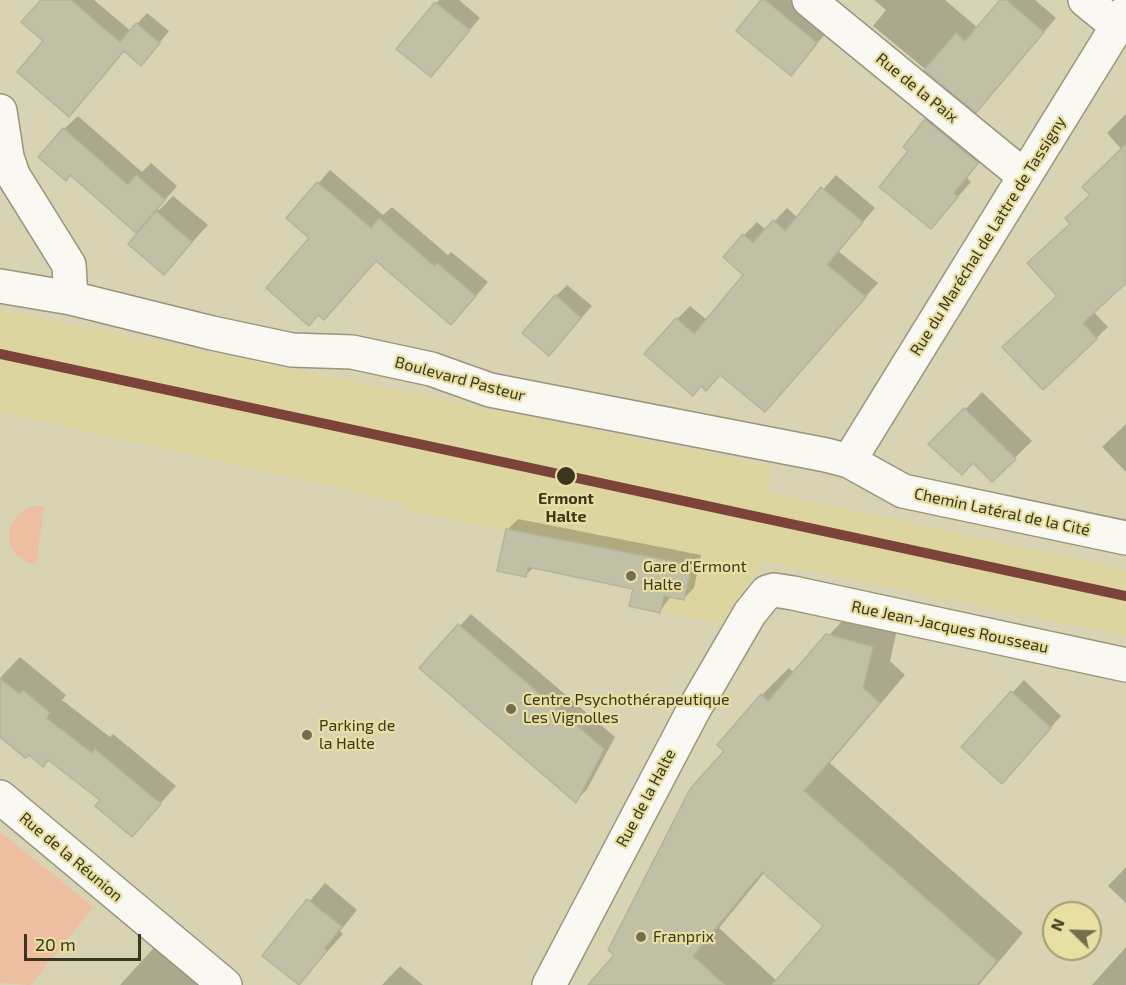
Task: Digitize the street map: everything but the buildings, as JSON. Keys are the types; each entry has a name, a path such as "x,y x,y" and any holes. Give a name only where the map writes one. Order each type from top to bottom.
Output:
{"street":[{"name":"Rue de la Paix","path":"809,0 1024,176"},
{"path":"1085,0 1122,19"},
{"name":"Rue du Maréchal de Lattre de Tassigny","path":"849,461 1122,19"},
{"path":"0,111 7,157 13,175 69,265 71,298"},
{"name":"Boulevard Pasteur","path":"0,286 71,298 292,350 352,352 431,369 490,390 849,461"},
{"name":"Chemin Latéral de la Cité","path":"849,461 903,491 1126,538"},
{"name":"Rue Jean-Jacques Rousseau","path":"774,590 1126,665"},
{"name":"Rue de la Halte","path":"549,985 693,711 761,596 774,590"},
{"name":"Rue de la Réunion","path":"0,797 225,985"}],"shaded area":[{"path":"0,310 771,466 768,492 1126,570 1126,636 763,561 724,624 629,606 633,589 557,573 563,541 420,514 403,510 404,505 353,491 0,412"},
{"path":"32,506 44,506 36,565 16,554 9,537 14,520"},
{"path":"0,832 93,907 31,985 0,983"}],"transit line":[{"path":"0,354 1126,596"}],"place":[{"name":"Ermont Halte","path":"566,476"},
{"name":"Gare d'Ermont Halte","path":"631,576"},
{"name":"Centre Psychothérapeutique Les Vignolles","path":"511,709"},
{"name":"Parking de la Halte","path":"307,735"},
{"name":"Franprix","path":"641,937"}]}
